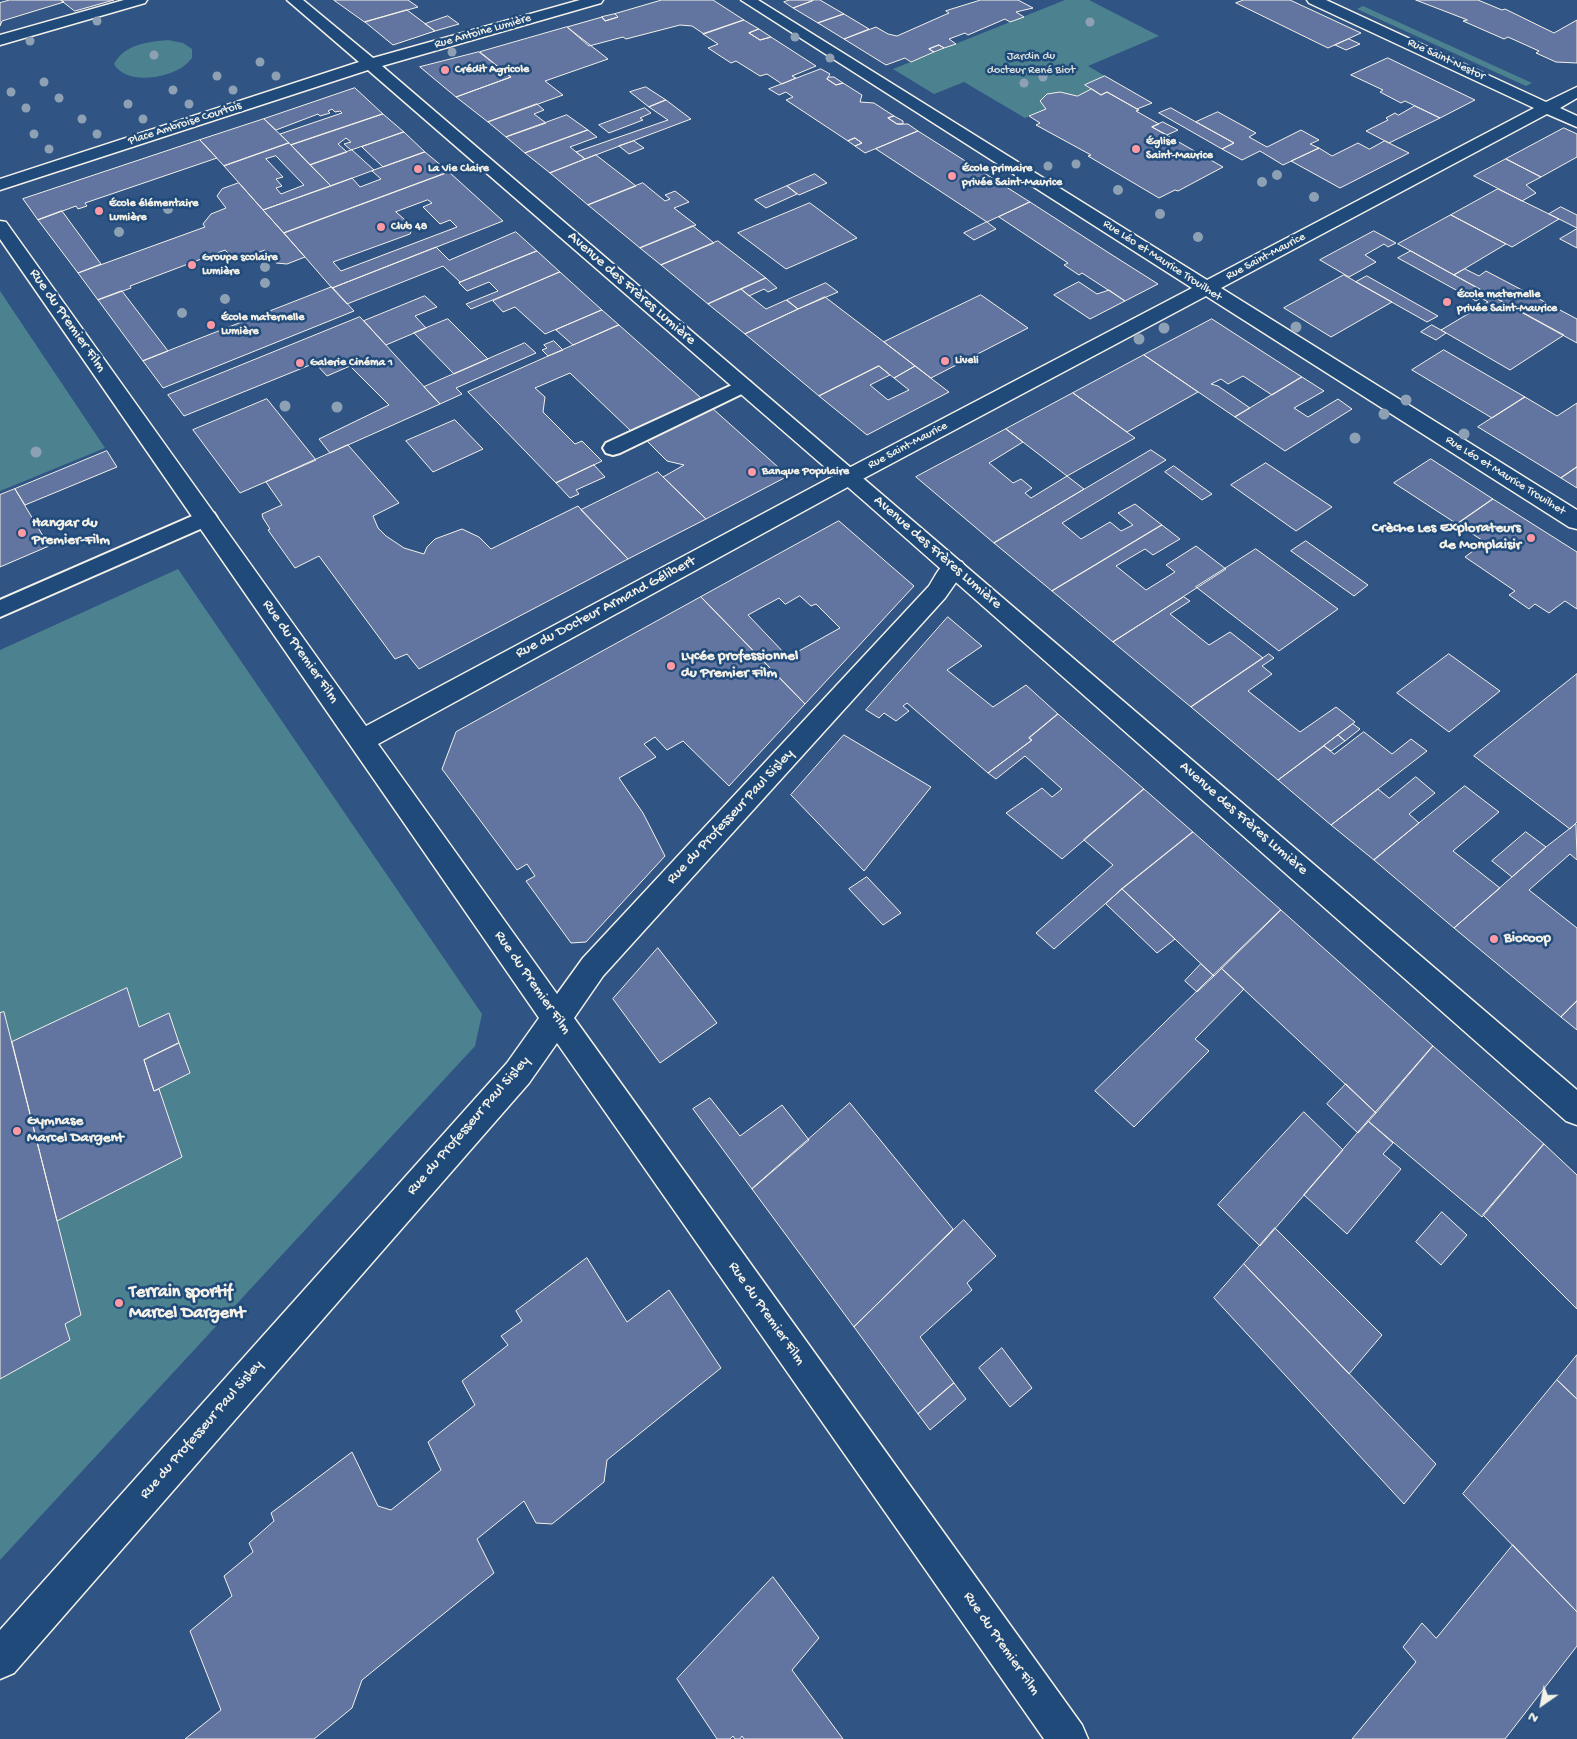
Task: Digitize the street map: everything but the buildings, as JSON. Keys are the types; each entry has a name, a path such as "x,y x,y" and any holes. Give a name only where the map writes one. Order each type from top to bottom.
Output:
{"street":[{"path":"0,40 140,0"},
{"name":"Avenue des Frères Lumière","path":"294,0 849,477 1577,1110"},
{"name":"Rue Antoine Lumière","path":"370,64 596,0"},
{"name":"Rue Léo et Maurice Trouilhet","path":"748,0 1004,160 1205,289 1577,521"},
{"name":"Rue Saint-Nestor","path":"1314,0 1577,122"},
{"name":"Place Ambroise Courtois","path":"0,185 370,64"},
{"name":"Rue Saint-Maurice","path":"849,477 1577,92"},
{"name":"Rue du Premier Film","path":"0,226 363,740 556,1018 1068,1739"},
{"name":"Rue du Docteur Armand Gélibert","path":"363,740 849,477"},
{"name":"Rue du Professeur Paul Sisley","path":"0,1659 518,1073 593,967 937,592 954,568"}],"lane":[{"path":"613,448 743,386"},
{"path":"0,609 206,518"}],"green space":[{"name":"Jardin du docteur René Biot","path":"1065,0 1089,0 1159,36 1088,66 1105,76 1085,85 1092,89 1025,118 964,82 934,94 893,69"},
{"path":"1363,6 1532,83 1526,86 1357,9"},
{"path":"168,40 183,43 192,49 192,58 176,71 157,77 137,77 127,75 114,64 130,48 145,43"},
{"path":"0,291 105,448 0,491"},
{"name":"Terrain sportif Marcel Dargent","path":"178,569 482,1014 475,1046 0,1560 0,650"}],"place":[{"name":"Crédit Agricole","path":"445,70"},
{"name":"Église Saint-Maurice","path":"1136,149"},
{"name":"La Vie Claire","path":"418,169"},
{"name":"École primaire privée Saint-Maurice","path":"952,176"},
{"name":"École élémentaire Lumière","path":"99,211"},
{"name":"Club 48","path":"381,227"},
{"name":"Groupe scolaire Lumière","path":"192,265"},
{"name":"École maternelle privée Saint-Maurice","path":"1447,302"},
{"name":"École maternelle Lumière","path":"211,325"},
{"name":"Liveli","path":"945,361"},
{"name":"Galerie Cinéma 1","path":"300,363"},
{"name":"Banque Populaire","path":"752,472"},
{"name":"Hangar du Premier-Film","path":"22,533"},
{"name":"Crèche Les Explorateurs de Monplaisir","path":"1531,538"},
{"name":"Lycée professionnel du Premier Film","path":"671,666"},
{"name":"Biocoop","path":"1494,939"},
{"name":"Gymnase Marcel Dargent","path":"17,1131"},
{"name":"Terrain sportif Marcel Dargent","path":"119,1303"}]}
